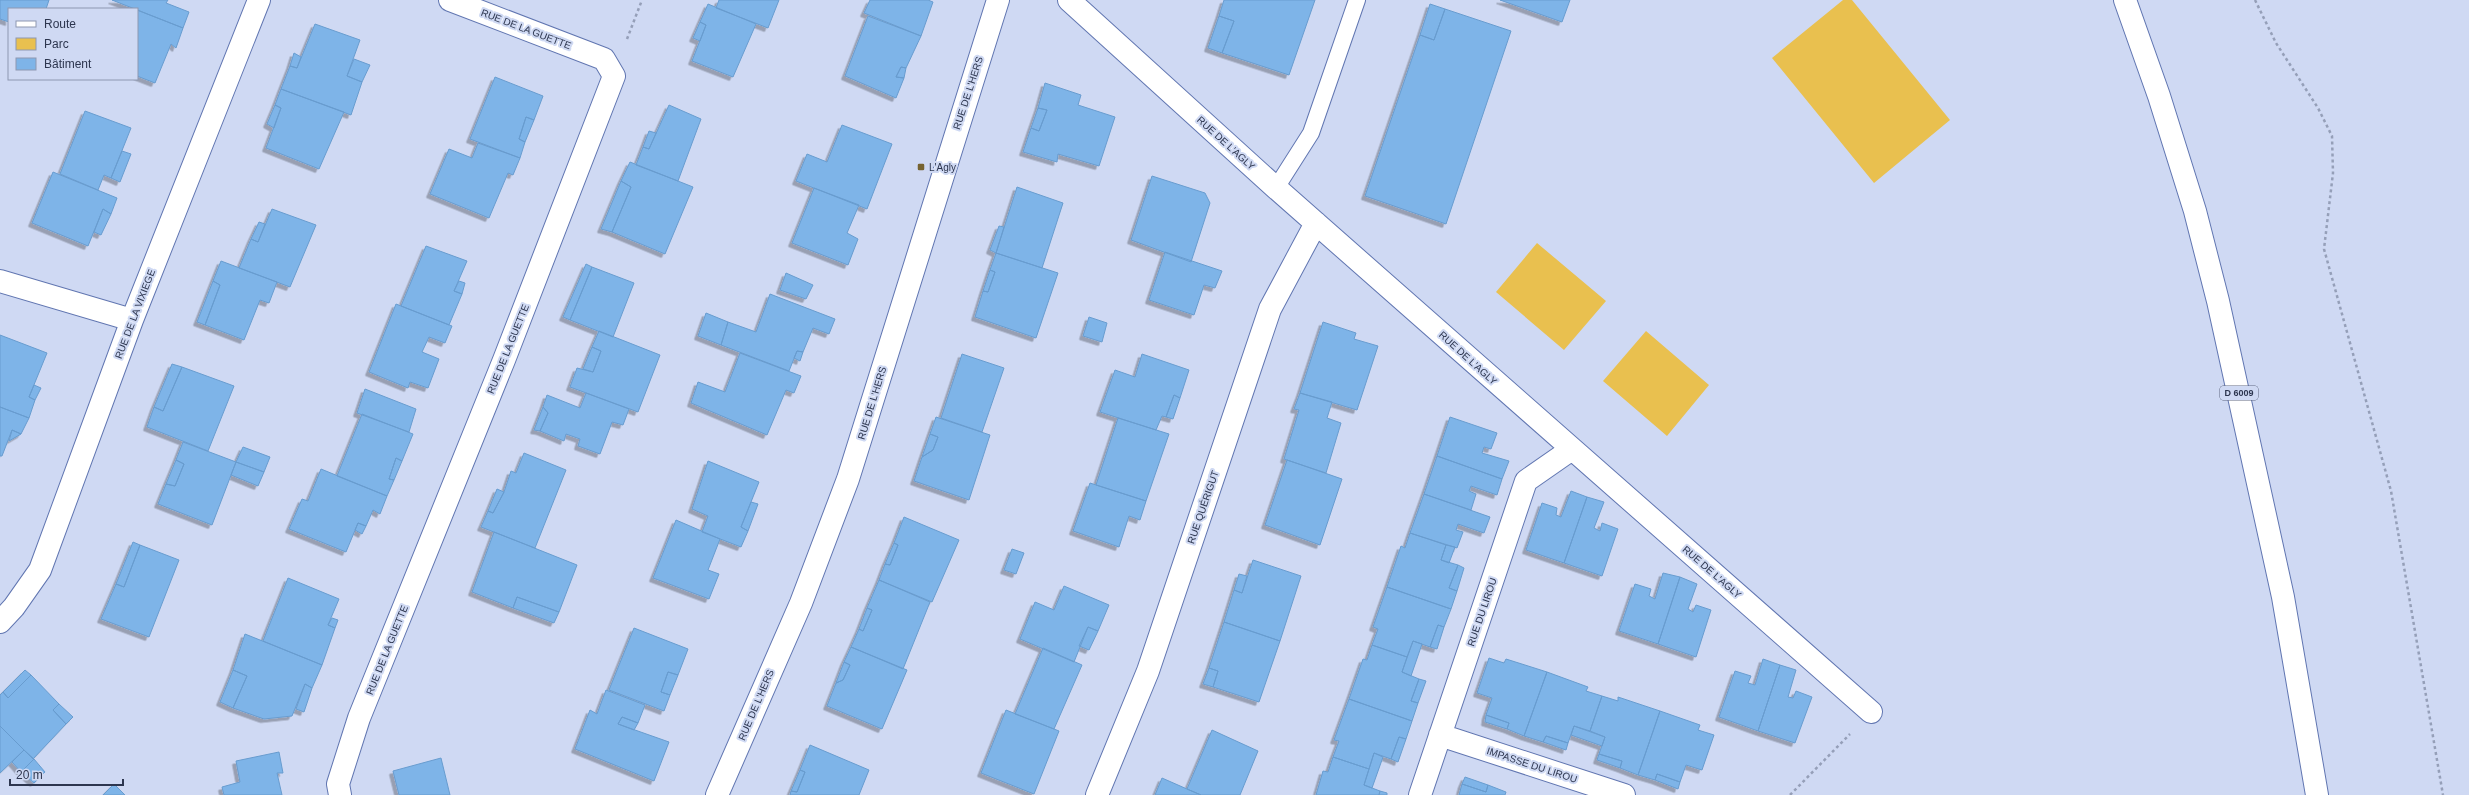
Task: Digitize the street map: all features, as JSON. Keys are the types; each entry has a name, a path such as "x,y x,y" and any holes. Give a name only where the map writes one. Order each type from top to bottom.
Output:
{"street":[{"name":"RUE DE LA VIXIEGE","path":"0,622 14,607 40,570 132,320 259,0"},
{"name":"RUE DE LA GUETTE","path":"340,795 338,784 359,718 504,360 614,76 604,59 450,0"},
{"name":"RUE DE L'HERS","path":"717,795 801,603 848,479 998,0"},
{"name":"RUE DE L'AGLY","path":"1069,0 1276,188 1871,712"},
{"name":"D 6009","path":"2125,0 2159,96 2195,211 2218,301 2283,597 2317,795"},
{"name":"RUE QUÉRIGUT","path":"1097,795 1148,671 1270,308 1316,223"},
{"path":"0,281 132,320"},
{"name":"RUE DU LIROU","path":"1420,795 1526,481 1572,449"},
{"name":"IMPASSE DU LIROU","path":"1440,735 1624,795"}],"lane":[{"path":"1276,188 1311,132 1357,0"}],"path":[{"path":"2255,0 2276,42 2318,108 2332,136 2334,173 2324,250 2391,492 2443,795"},
{"path":"1790,795 1871,712"}],"green space":[{"path":"1843,0 1852,0 1950,120 1874,183 1772,58"},
{"path":"1537,243 1606,301 1564,350 1496,292"},
{"path":"1646,331 1709,385 1667,436 1603,381"}],"building":[{"path":"0,0 49,0 46,8 8,8 8,22 0,19"},
{"path":"112,0 168,0 166,3 189,12 183,28 138,10 138,8 132,8"},
{"path":"719,0 779,0 768,28 716,8"},
{"path":"870,0 928,0 933,2 921,36 864,13"},
{"path":"1224,0 1315,0 1289,75 1222,53 1234,21 1219,16"},
{"path":"1500,0 1570,0 1562,22"},
{"path":"708,4 756,24 733,77 692,61 706,25 700,22"},
{"path":"1430,4 1445,9 1434,40 1420,35"},
{"path":"1445,9 1511,31 1446,224 1365,196 1420,35 1434,40"},
{"path":"138,10 183,28 176,48 171,44 155,83 138,76"},
{"path":"868,16 921,36 906,68 901,67 896,77 904,78 896,98 845,76"},
{"path":"1219,16 1234,21 1222,53 1208,48"},
{"path":"700,22 706,25 700,41 693,38"},
{"path":"315,24 360,40 347,76 362,82 351,115 281,89 290,66 297,68"},
{"path":"294,53 301,57 297,68 290,66"},
{"path":"354,59 370,65 362,82 347,76"},
{"path":"901,67 906,68 904,78 896,77"},
{"path":"495,77 543,96 534,120 526,117 519,139 525,142 520,158 470,139"},
{"path":"1045,83 1081,95 1078,105 1115,117 1099,166 1058,154 1057,162 1023,152 1031,128 1039,131 1047,110 1038,108"},
{"path":"281,89 344,112 319,169 266,148 281,108 275,105"},
{"path":"275,105 281,108 274,128 267,124"},
{"path":"669,105 701,119 678,181 636,165 643,147 649,149"},
{"path":"1038,108 1047,110 1039,131 1031,128"},
{"path":"85,111 131,128 111,178 104,175 98,190 60,174"},
{"path":"526,117 534,120 525,142 519,139"},
{"path":"842,125 892,144 867,209 796,181 807,154 827,162"},
{"path":"649,131 656,133 649,149 643,147"},
{"path":"478,143 520,158 513,175 508,173 489,218 430,194 449,149 472,158"},
{"path":"122,151 131,154 120,182 111,178"},
{"path":"630,162 693,187 665,254 612,232 631,187 621,181"},
{"path":"53,172 117,198 111,214 103,209 88,246 32,223"},
{"path":"1152,176 1205,193 1210,203 1191,262 1131,240"},
{"path":"621,181 631,187 612,232 601,229"},
{"path":"1017,187 1063,203 1042,268 996,253"},
{"path":"814,188 859,205 847,233 858,239 848,265 792,243"},
{"path":"103,209 111,214 101,235 94,232"},
{"path":"272,209 316,225 290,287 239,268 251,239 258,242"},
{"path":"259,222 265,224 258,242 251,239"},
{"path":"999,226 1004,227 996,253 990,250"},
{"path":"426,246 467,261 454,291 462,294 449,325 401,306"},
{"path":"1165,252 1222,271 1215,288 1204,285 1194,315 1149,300"},
{"path":"996,253 1058,273 1036,338 975,317 983,291 988,292 995,272 990,270"},
{"path":"221,261 277,282 269,303 260,300 244,340 205,325 220,285 213,281"},
{"path":"586,264 592,267 570,320 563,317"},
{"path":"592,267 634,283 613,337 570,320"},
{"path":"990,270 995,272 988,292 983,291"},
{"path":"786,273 813,285 806,299 780,290"},
{"path":"213,281 220,285 205,325 197,322"},
{"path":"459,281 465,283 462,294 454,291"},
{"path":"770,294 835,319 829,334 813,328 803,352 797,351 789,371 721,345 728,322 756,332"},
{"path":"396,304 452,326 445,343 429,337 422,352 439,359 428,388 410,382 408,388 369,372"},
{"path":"706,313 728,322 721,345 698,336"},
{"path":"1089,317 1107,323 1102,342 1083,336"},
{"path":"1323,322 1356,333 1354,339 1378,346 1357,410 1300,393"},
{"path":"599,331 660,355 638,412 570,387 577,368 593,372 601,351 592,347"},
{"path":"0,335 47,353 29,397 35,400 29,418 0,407"},
{"path":"592,347 601,351 593,372 583,369"},
{"path":"797,351 803,352 800,361 794,358"},
{"path":"740,353 801,376 794,393 786,390 767,435 691,403 698,382 725,392"},
{"path":"962,354 1004,368 982,432 941,418"},
{"path":"1142,354 1189,370 1180,398 1174,395 1166,417 1162,416 1156,430 1100,412 1115,370 1135,377"},
{"path":"172,364 182,367 163,411 154,407"},
{"path":"182,367 234,386 208,451 147,427 154,407 163,411"},
{"path":"34,385 41,388 35,400 29,397"},
{"path":"365,389 416,409 409,432 357,413"},
{"path":"586,393 629,409 623,425 612,422 600,454 578,446 580,439 566,434 564,441 540,431 548,413 543,407 547,395 580,408"},
{"path":"1300,393 1332,402 1327,418 1341,423 1326,473 1284,459 1299,410 1294,409"},
{"path":"1174,395 1180,398 1173,419 1166,417"},
{"path":"0,407 29,418 21,434 12,430 2,456 0,456"},
{"path":"543,407 548,413 540,431 534,430"},
{"path":"362,414 413,434 402,461 396,458 389,479 394,480 387,496 337,476"},
{"path":"936,417 990,435 969,500 914,481 922,457 933,450 938,437 930,434"},
{"path":"1450,417 1497,433 1491,449 1484,447 1482,453 1509,461 1502,479 1437,456"},
{"path":"1118,418 1169,434 1146,501 1096,485"},
{"path":"12,430 21,434 9,441"},
{"path":"930,434 938,437 933,450 922,457"},
{"path":"183,442 236,462 212,525 158,504 166,484 175,486 184,464 176,460"},
{"path":"243,447 270,457 264,472 236,462"},
{"path":"524,453 566,470 535,548 481,527 488,511 493,513 504,492 511,471 516,473"},
{"path":"1437,456 1502,479 1497,495 1471,486 1469,491 1476,494 1471,510 1424,494"},
{"path":"396,458 402,461 394,480 389,479"},
{"path":"176,460 184,464 175,486 166,484"},
{"path":"1287,460 1342,479 1320,545 1265,525"},
{"path":"708,461 759,482 741,527 748,531 741,547 702,532 708,516 692,509"},
{"path":"236,462 264,472 258,486 231,475"},
{"path":"321,469 387,496 380,514 373,510 366,526 358,523 346,552 289,529 302,499 308,501"},
{"path":"1090,483 1146,501 1140,520 1129,516 1119,547 1073,531"},
{"path":"497,489 504,492 493,513 488,511"},
{"path":"1571,491 1587,497 1564,563 1526,550 1542,503 1557,508 1556,515 1561,517"},
{"path":"1424,494 1490,517 1484,533 1458,524 1456,530 1463,532 1457,548 1410,533"},
{"path":"1587,497 1604,502 1594,528 1600,531 1602,523 1618,529 1602,576 1564,563"},
{"path":"751,502 758,504 748,531 741,527"},
{"path":"904,517 959,540 932,602 879,580 885,564 890,565 898,545 894,543"},
{"path":"676,520 720,539 708,570 719,574 709,599 653,578"},
{"path":"358,523 366,526 362,534 355,530"},
{"path":"494,532 577,565 559,612 517,597 513,608 472,592"},
{"path":"1410,533 1446,545 1441,560 1458,565 1449,588 1457,591 1451,609 1387,587 1401,546 1405,548"},
{"path":"133,542 140,545 124,587 116,584"},
{"path":"894,543 898,545 890,565 885,564"},
{"path":"140,545 179,560 149,637 101,619 116,584 124,587"},
{"path":"1446,545 1455,547 1449,563 1441,560"},
{"path":"1012,549 1024,553 1016,574 1004,570"},
{"path":"1253,560 1301,576 1280,641 1224,622 1234,590 1242,593"},
{"path":"1458,565 1464,568 1457,591 1449,588"},
{"path":"1663,573 1680,577 1658,644 1619,631 1635,584 1651,589 1649,596 1655,599"},
{"path":"1239,574 1247,576 1242,593 1234,590"},
{"path":"1680,577 1697,584 1688,609 1693,612 1696,605 1711,610 1696,657 1658,644"},
{"path":"288,578 339,599 328,625 335,628 322,665 263,641"},
{"path":"879,580 930,602 903,669 851,647 859,629 863,631 872,610 867,608"},
{"path":"1064,586 1109,605 1098,631 1088,627 1074,662 1020,639 1035,602 1054,610"},
{"path":"1387,587 1451,609 1444,627 1438,625 1430,647 1413,641 1407,657 1372,645 1378,629 1373,627"},
{"path":"517,597 559,612 554,623 513,608"},
{"path":"867,608 872,610 863,631 859,629"},
{"path":"332,618 338,620 335,628 328,625"},
{"path":"1224,622 1280,641 1259,702 1213,687 1218,671 1209,668"},
{"path":"1438,625 1444,627 1437,649 1430,647"},
{"path":"1088,627 1098,631 1089,650 1079,646"},
{"path":"634,628 688,649 678,675 668,672 661,692 670,695 664,711 609,690"},
{"path":"245,634 322,665 312,688 305,684 292,716 264,719 233,708 247,676 233,670"},
{"path":"1413,641 1422,644 1411,676 1402,672"},
{"path":"1372,645 1407,657 1402,672 1419,679 1411,701 1418,703 1412,721 1349,699 1363,659 1367,660"},
{"path":"851,647 907,670 882,729 827,706 836,683 843,680 850,665 844,662"},
{"path":"1043,648 1082,665 1054,729 1015,714"},
{"path":"1489,658 1504,663 1506,659 1547,672 1524,736 1507,729 1509,723 1486,715 1492,698 1477,693"},
{"path":"1763,659 1780,665 1758,731 1719,717 1735,671 1751,676 1748,683 1755,685"},
{"path":"844,662 850,665 843,680 836,683"},
{"path":"1780,665 1796,670 1788,697 1793,698 1796,691 1812,697 1795,743 1758,731"},
{"path":"1209,668 1218,671 1213,687 1203,684"},
{"path":"25,670 31,675 8,698 3,692"},
{"path":"233,670 247,676 233,708 220,702"},
{"path":"668,672 678,675 670,695 661,692"},
{"path":"1547,672 1588,687 1586,691 1602,696 1590,731 1574,726 1568,743 1546,736 1543,742 1524,736"},
{"path":"31,675 59,704 53,710 66,724 33,759 0,726 0,695 3,692 8,698"},
{"path":"1419,679 1426,681 1418,703 1411,701"},
{"path":"305,684 312,688 304,712 296,709"},
{"path":"606,690 645,705 638,723 622,717 618,724 669,742 654,781 575,749 590,710 597,714"},
{"path":"1602,696 1618,701 1618,697 1660,711 1638,775 1620,768 1622,761 1599,754 1605,737 1590,731"},
{"path":"1349,699 1412,721 1406,739 1399,737 1391,759 1374,753 1369,769 1333,757 1339,741 1334,740"},
{"path":"59,704 73,717 66,724 53,710"},
{"path":"1006,710 1059,731 1034,794 981,773"},
{"path":"1660,711 1700,725 1698,730 1714,735 1702,770 1686,765 1680,782 1657,774 1655,780 1638,775"},
{"path":"1486,715 1509,723 1507,729 1485,722"},
{"path":"622,717 638,723 634,730 618,724"},
{"path":"0,726 24,750 0,773"},
{"path":"1574,726 1605,737 1602,746 1571,735"},
{"path":"1212,730 1258,751 1240,795 1201,795 1187,789"},
{"path":"1546,736 1568,743 1566,750 1543,742"},
{"path":"1399,737 1406,739 1398,762 1391,759"},
{"path":"810,745 869,770 859,795 790,795 791,791 797,792 805,772 800,770"},
{"path":"24,750 34,759 21,772 12,762"},
{"path":"279,752 283,773 277,773 282,795 224,795 222,787 240,782 236,761"},
{"path":"1374,753 1383,757 1372,788 1364,785"},
{"path":"1599,754 1622,761 1620,768 1597,760"},
{"path":"1333,757 1369,769 1364,785 1380,791 1379,795 1316,795 1323,771 1328,772"},
{"path":"441,758 450,795 399,795 393,771"},
{"path":"34,759 45,772 34,783 21,772"},
{"path":"800,770 805,772 797,792 791,791"},
{"path":"1657,774 1680,782 1678,789 1655,780"},
{"path":"1465,777 1488,785 1486,792 1462,784"},
{"path":"1162,778 1187,789 1201,795 1155,795"},
{"path":"114,784 125,795 103,795"},
{"path":"1462,784 1486,792 1488,785 1506,792 1505,795 1459,795"},
{"path":"1380,791 1387,793 1387,795 1379,795"}],"place":[{"name":"L'Agly","path":"921,167"}]}
